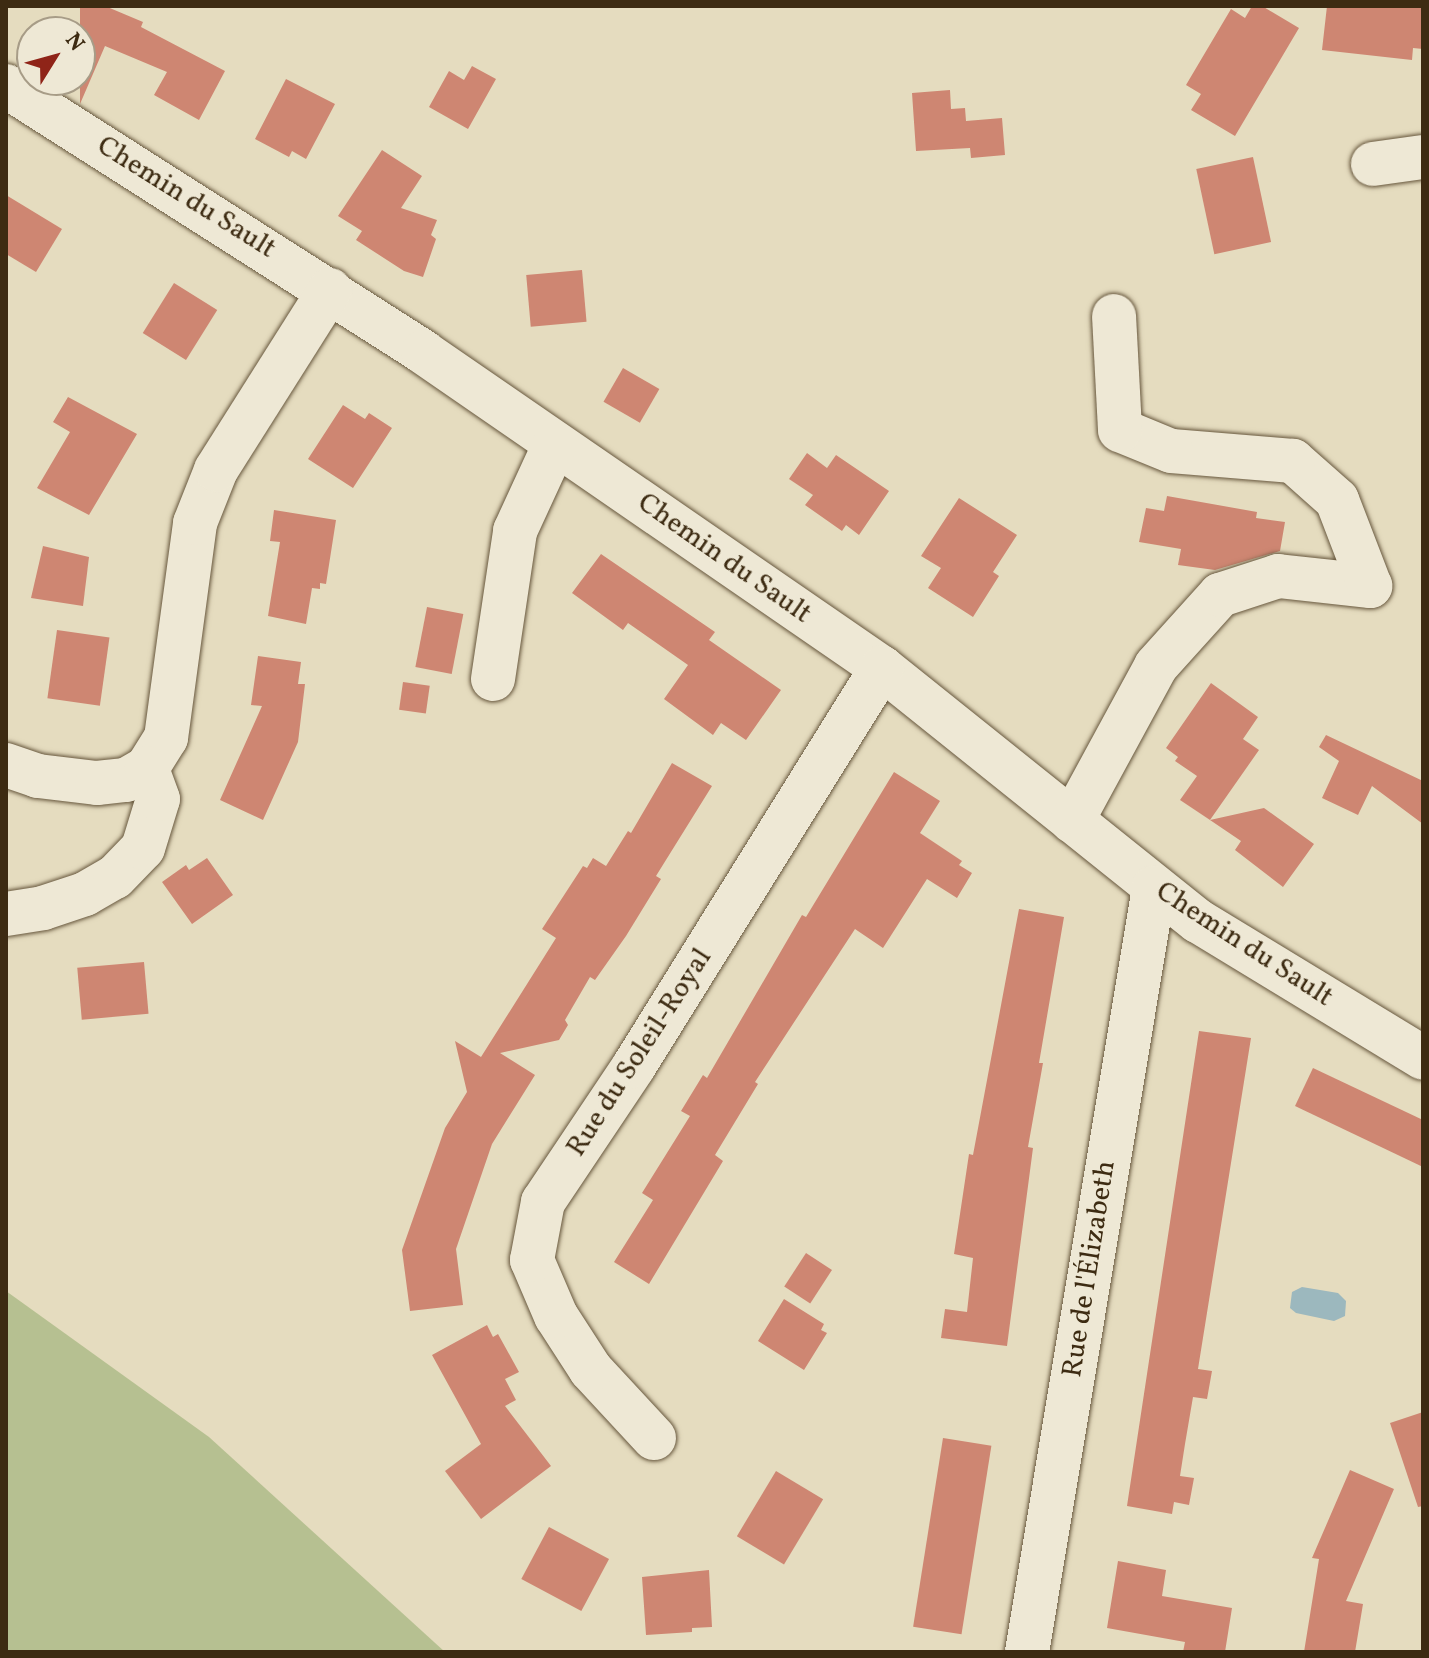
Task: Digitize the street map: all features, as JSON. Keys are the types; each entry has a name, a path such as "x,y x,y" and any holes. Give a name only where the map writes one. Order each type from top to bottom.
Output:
{"street":[{"name":"Chemin du Sault","path":"6,86 330,290 882,668 1198,921 1423,1058"},
{"path":"1373,164 1423,157"},
{"path":"6,765 38,776 97,783 126,780 147,768 166,738 195,523 216,470 330,290"},
{"path":"1072,821 1156,666 1220,595 1278,576 1370,586 1337,500 1293,461 1171,451 1120,430 1114,316"},
{"path":"493,679 515,531 555,444"},
{"name":"Rue du Soleil-Royal","path":"654,1438 591,1370 556,1316 532,1260 543,1202 634,1066 882,668"},
{"path":"6,914 43,908 85,894 115,877 143,848 158,799 147,768"},
{"name":"Rue de l'Élizabeth","path":"1027,1652 1154,887"}],"green space":[{"path":"6,1291 209,1437 445,1652 6,1652"}],"water":[{"path":"1302,1287 1338,1293 1346,1301 1345,1316 1334,1321 1296,1313 1290,1308 1292,1292"}],"building":[{"path":"80,6 105,6 143,22 141,27 225,71 199,120 154,95 167,72 105,46 96,67 96,16 80,16"},
{"path":"1252,6 1262,6 1299,28 1235,136 1191,110 1201,94 1186,85 1231,9 1245,18"},
{"path":"1327,6 1423,6 1423,49 1413,48 1412,60 1322,50"},
{"path":"472,66 496,79 468,129 429,107 449,71 464,80"},
{"path":"286,79 335,104 306,159 292,151 289,157 255,139"},
{"path":"950,90 951,109 965,108 966,121 1002,118 1005,155 971,158 970,148 916,151 912,93"},
{"path":"382,150 422,176 401,208 437,220 431,235 436,239 423,277 404,271 356,240 362,231 338,216"},
{"path":"1253,157 1271,242 1214,254 1196,169"},
{"path":"6,195 62,229 36,272 6,254"},
{"path":"582,270 587,322 531,327 526,275"},
{"path":"174,283 217,310 186,360 143,333"},
{"path":"623,368 659,389 640,423 604,402"},
{"path":"68,397 137,434 89,515 37,488 70,432 53,422"},
{"path":"343,405 365,419 369,413 392,428 353,488 308,459"},
{"path":"807,453 827,468 836,455 889,491 859,535 846,525 842,531 805,505 813,495 789,479"},
{"path":"1167,496 1257,512 1256,518 1285,522 1280,551 1215,570 1178,565 1181,549 1139,542 1146,508 1164,511"},
{"path":"959,498 1017,535 993,572 999,576 973,617 928,588 941,568 921,556"},
{"path":"274,510 336,520 326,584 320,583 320,589 312,588 306,624 268,616 280,542 270,541"},
{"path":"43,546 89,557 83,606 31,598"},
{"path":"601,554 715,632 709,640 781,690 746,740 721,723 713,735 664,699 688,665 628,623 623,630 572,593"},
{"path":"427,607 463,614 452,674 415,667"},
{"path":"57,630 109,637 100,706 47,698"},
{"path":"258,656 301,662 298,684 305,684 298,742 263,820 220,800 262,706 251,705"},
{"path":"403,682 430,686 426,713 399,710"},
{"path":"1211,683 1258,717 1243,739 1259,750 1210,820 1180,800 1197,776 1175,761 1178,757 1166,748"},
{"path":"1326,735 1423,781 1423,824 1372,786 1358,815 1322,798 1339,761 1319,747"},
{"path":"672,763 712,786 656,876 661,879 626,936 595,980 590,977 565,1020 568,1025 559,1040 500,1053 535,1075 492,1144 456,1249 463,1305 410,1311 402,1250 445,1128 467,1092 455,1041 481,1057 556,938 542,929 583,866 587,868 593,858 606,866 628,831 631,833"},
{"path":"894,772 940,801 920,833 962,861 959,865 972,873 957,898 927,879 883,948 855,929 755,1082 758,1084 715,1155 723,1161 649,1284 614,1262 653,1200 642,1193 690,1116 681,1111 703,1075 707,1078 802,915 806,917"},
{"path":"1264,808 1314,844 1283,887 1235,850 1241,841 1210,820"},
{"path":"207,858 233,895 192,924 162,882 186,865 189,870"},
{"path":"1019,909 1064,917 1039,1063 1043,1063 1028,1147 1033,1148 1007,1346 941,1338 945,1309 967,1312 973,1258 954,1254 969,1154 973,1155"},
{"path":"144,962 149,1014 82,1020 77,968"},
{"path":"1199,1031 1251,1038 1198,1369 1212,1371 1207,1399 1193,1397 1180,1476 1194,1478 1189,1505 1174,1502 1172,1514 1127,1506"},
{"path":"1313,1068 1423,1120 1423,1167 1295,1106"},
{"path":"806,1253 832,1270 810,1303 784,1287"},
{"path":"784,1299 824,1324 821,1330 827,1333 804,1370 758,1341"},
{"path":"487,1325 493,1337 498,1334 519,1372 505,1379 516,1400 505,1406 551,1466 481,1519 445,1471 481,1444 432,1355"},
{"path":"1423,1412 1423,1506 1418,1507 1390,1423"},
{"path":"943,1438 991,1446 962,1634 913,1627"},
{"path":"1350,1470 1394,1489 1346,1601 1363,1604 1355,1652 1304,1652 1319,1559 1312,1558"},
{"path":"776,1471 823,1499 784,1564 737,1536"},
{"path":"549,1527 609,1559 581,1611 521,1579"},
{"path":"1118,1561 1166,1570 1162,1596 1232,1608 1225,1652 1183,1652 1185,1642 1107,1628"},
{"path":"709,1570 712,1627 692,1628 692,1632 646,1635 642,1577"}]}
